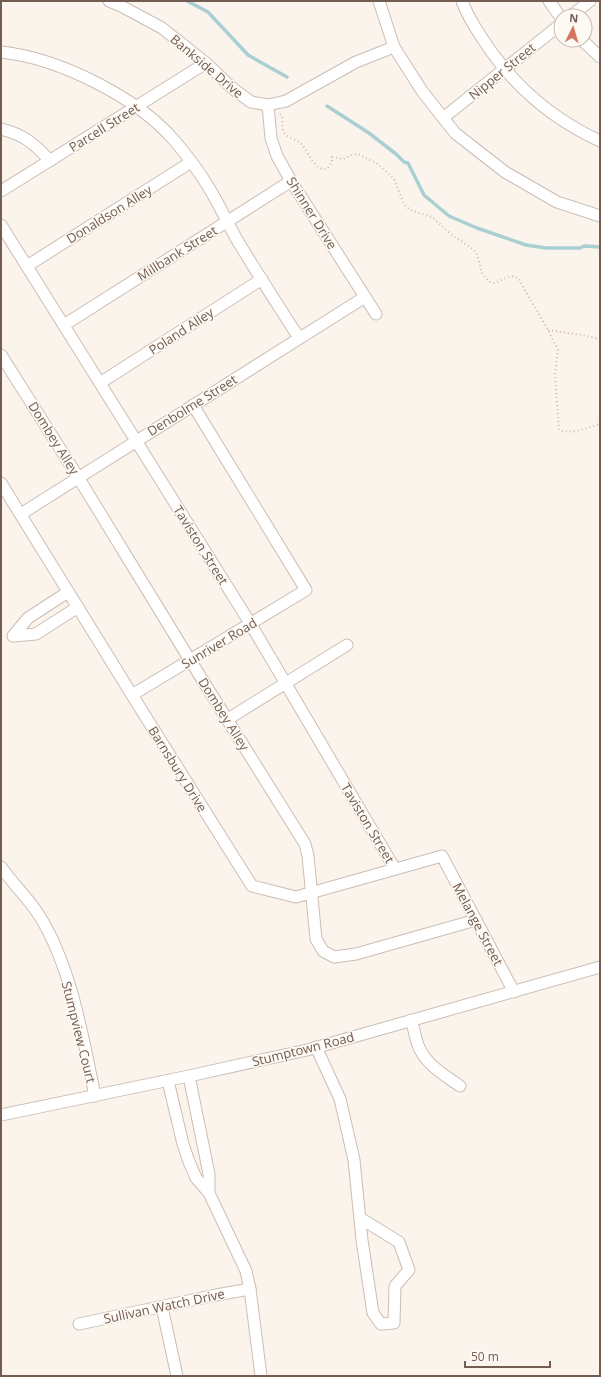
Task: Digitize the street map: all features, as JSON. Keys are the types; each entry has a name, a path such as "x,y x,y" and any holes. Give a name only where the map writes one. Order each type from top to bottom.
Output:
{"street":[{"name":"Bankside Drive","path":"109,1 162,28 206,63 232,88 251,102 268,105 286,102 356,62 394,47"},
{"path":"379,1 394,47 422,92 455,133 505,172 557,202 600,216"},
{"path":"462,1 467,15 495,59 522,90 557,118 600,141"},
{"path":"581,8 590,1"},
{"name":"Nipper Street","path":"443,118 553,30"},
{"path":"590,48 600,57"},
{"path":"1,52 29,57 73,71 100,85 136,107 173,139 209,187 227,222 299,338"},
{"name":"Parcell Street","path":"1,191 206,63"},
{"name":"Shinner Drive","path":"268,105 271,138 277,156 291,181 376,314"},
{"path":"1,129 22,136 39,148 50,160"},
{"name":"Donaldson Alley","path":"27,266 191,162"},
{"name":"Millbank Street","path":"64,325 291,181"},
{"name":"Taviston Street","path":"1,225 250,624 395,869"},
{"name":"Poland Alley","path":"100,382 262,279"},
{"name":"Denbolme Street","path":"20,514 364,297"},
{"name":"Dombey Alley","path":"1,355 305,844 308,856 316,939 323,951 334,957 356,954 476,920"},
{"name":"Sunriver Road","path":"132,695 306,590 193,405"},
{"name":"Barnsbury Drive","path":"1,483 252,886 296,897 442,856"},
{"path":"68,592 28,618 13,636 36,634 78,607"},
{"path":"228,719 285,682 347,645"},
{"name":"Melange Street","path":"442,856 514,992"},
{"name":"Stumpview Court","path":"1,867 40,917 55,947 77,1014 95,1096"},
{"name":"Stumptown Road","path":"1,1115 168,1081 316,1047 600,967"},
{"path":"411,1020 418,1046 423,1055 431,1065 460,1086"},
{"path":"316,1047 340,1099 354,1160 360,1218 372,1313 381,1324 394,1323 396,1286 409,1270 399,1242 360,1218"},
{"path":"189,1076 209,1174 210,1192"},
{"path":"168,1081 188,1159 196,1178 210,1192 246,1271 250,1289 261,1376"},
{"name":"Sullivan Watch Drive","path":"79,1324 250,1289"},
{"path":"162,1307 177,1376"}],"path":[{"path":"268,105 282,116 282,129 286,136 300,142 318,168 323,170 327,169 332,162 332,157 343,159 358,154 378,164 394,179 404,204 410,210 432,217 452,235 473,249 477,254 482,273 489,282 494,283 511,276 518,278 558,350 555,374 559,430 564,432 577,431 600,424"},
{"path":"548,330 600,339"}],"waterway":[{"path":"187,1 208,12 248,55 287,77"},
{"path":"327,106 369,133 404,162 408,163 424,195 449,216 477,228 526,245 546,248 580,248 584,246 600,247"}]}
